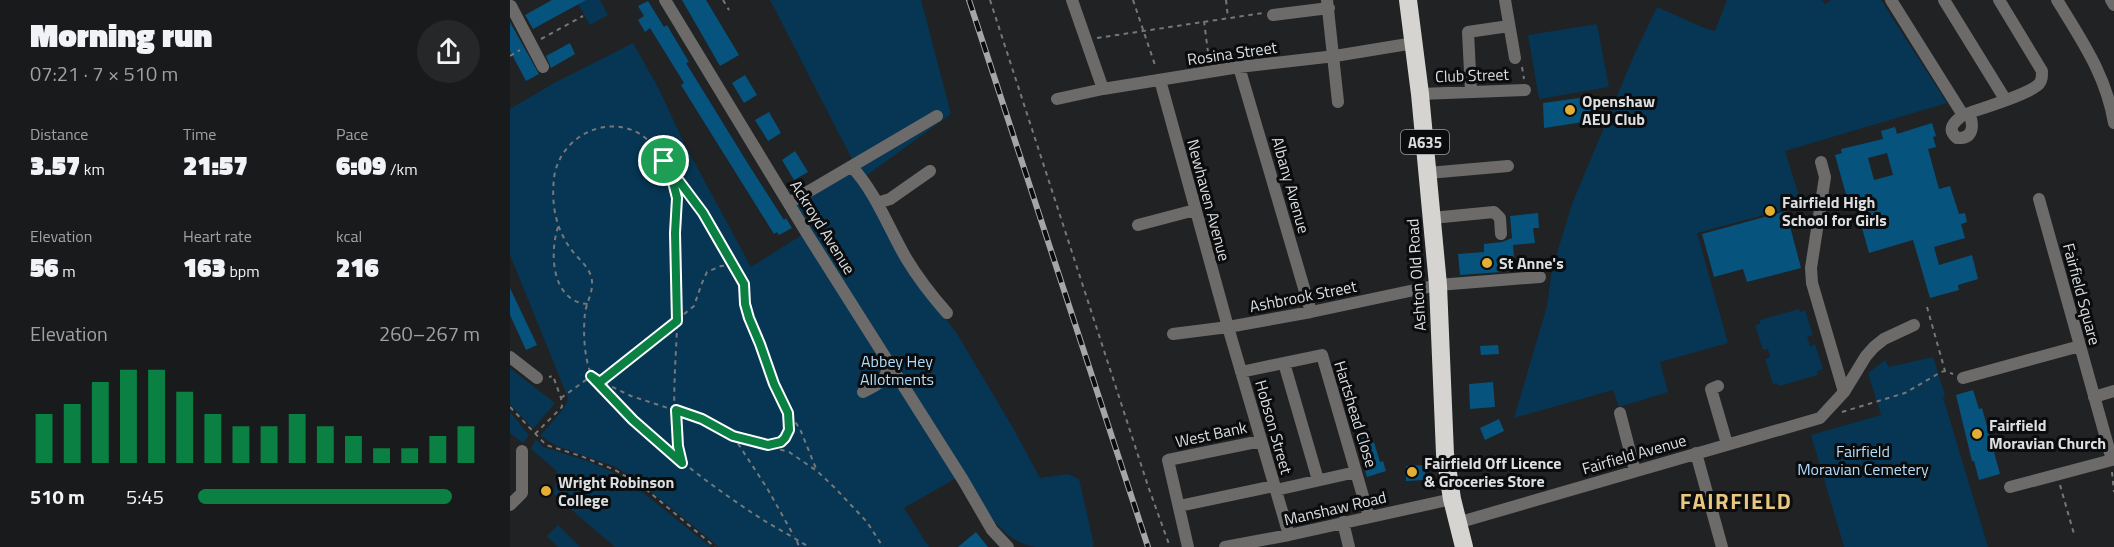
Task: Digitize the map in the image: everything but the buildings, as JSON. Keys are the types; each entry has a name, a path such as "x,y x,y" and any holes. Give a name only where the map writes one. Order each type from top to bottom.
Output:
{"highway":[{"name":"Ashton Old Road","path":"1408,0 1420,94 1438,285 1445,454 1452,499 1464,547"}],"street":[{"name":"Ackroyd Avenue","path":"665,0 992,530 1008,547"},
{"path":"1072,0 1102,89"},
{"path":"1505,0 1515,58"},
{"path":"1891,0 1966,114 2038,85 2041,80 2042,71 1999,0"},
{"path":"1944,0 2005,99"},
{"path":"2057,0 2100,74 2109,96 2114,123"},
{"path":"2111,0 2114,5"},
{"path":"514,4 543,67"},
{"path":"1273,15 1328,4 1338,102"},
{"path":"1472,92 1468,32 1509,26"},
{"name":"Rosina Street","path":"1057,99 1211,71 1335,56 1414,43"},
{"name":"Albany Avenue","path":"1239,67 1311,312"},
{"name":"Newhaven Avenue","path":"1160,80 1228,327"},
{"name":"Club Street","path":"1420,94 1525,90"},
{"path":"789,203 937,116"},
{"path":"1821,162 1825,177 1811,268 1812,283 1844,392"},
{"path":"852,166 877,202 906,258 932,296 947,313"},
{"path":"1428,172 1508,166"},
{"path":"877,202 890,199 930,171"},
{"name":"Fairfield Square","path":"2039,199 2112,460"},
{"path":"1138,225 1195,210"},
{"path":"1432,218 1494,212 1500,218 1501,234"},
{"name":"Ashbrook Street","path":"1173,334 1311,312 1438,285 1520,283 1540,277"},
{"path":"1820,418 1844,392 1874,347 1884,339 1914,325"},
{"name":"Hobson Street","path":"1228,327 1289,535"},
{"path":"1963,378 2080,346"},
{"name":"Hartshead Close","path":"1284,363 1322,356 1369,517"},
{"path":"510,357 537,378"},
{"path":"863,392 883,381 888,369 887,360"},
{"path":"1241,372 1284,363 1318,480"},
{"path":"1718,387 1711,389 1727,444"},
{"path":"2094,397 2114,391"},
{"path":"1620,413 1635,471"},
{"name":"Fairfield Avenue","path":"1457,523 1820,418"},
{"name":"West Bank","path":"1179,506 1168,460 1261,441"},
{"path":"510,505 522,493 522,451"},
{"path":"1696,453 1722,547"},
{"path":"2010,488 2112,460"},
{"path":"1188,547 1179,506 1277,495 1318,480 1356,472"},
{"name":"Manshaw Road","path":"1225,547 1452,499"},
{"path":"1343,522 1349,547"}],"path":[{"path":"723,0 729,10"},
{"path":"990,0 1148,486 1170,547"},
{"path":"1133,0 1160,80"},
{"path":"1226,0 1228,18"},
{"path":"1085,40 1204,21 1266,13 1273,15"},
{"path":"539,40 583,16"},
{"path":"1204,21 1211,71"},
{"path":"510,56 525,48"},
{"path":"1515,58 1522,65 1525,90"},
{"path":"809,547 761,518 682,463 633,420 591,376 585,329 592,289 590,274 558,227 554,209 554,175 562,154 578,137 596,128 626,128 639,133 648,140 703,213 744,284 745,304 749,318 774,384 788,413 800,429 817,471"},
{"path":"664,161 671,174 677,198 675,233 676,410 678,446 682,463"},
{"path":"558,227 554,238 553,257 557,278 570,299 588,304"},
{"path":"600,382 694,306 707,272 722,266 733,265"},
{"path":"1927,307 1945,371"},
{"path":"1945,371 1963,378"},
{"path":"1820,418 1905,393 1945,371"},
{"path":"535,434 562,407 553,376 537,378"},
{"path":"591,376 631,396 702,419 733,436 789,452 817,471 854,507 883,547"},
{"path":"561,398 591,376"},
{"path":"510,407 546,445 581,456 624,475 642,486 715,547"},
{"path":"768,445 781,442 785,438 789,430 788,413"},
{"path":"733,436 767,488 799,547"},
{"path":"2112,460 2111,478 2114,492"},
{"path":"2057,475 2074,534"}],"green space":[{"path":"576,0 600,0 608,15 590,25"},
{"name":"Abbey Hey Allotments","path":"770,0 921,0 951,114 866,176 923,290 956,332 1040,478 1068,474 1079,479 1094,545 1092,547 1036,547 1023,544 1001,529 992,519 963,474 904,508 929,547 719,547 639,482 616,467 557,446 540,436 564,408 568,398 510,255 510,109 554,83 633,43 751,267 808,231 789,199 852,159"},
{"path":"1727,0 1822,0 1825,4 1831,0 1881,0 1947,103 1785,151 1802,205 1697,233 1728,343 1660,362 1668,392 1619,407 1613,390 1514,418 1547,306 1552,269 1572,204 1635,53 1657,7 1715,31"},
{"path":"1597,24 1609,87 1539,99 1528,35"},
{"path":"1799,309 1800,312 1805,310 1813,335 1807,337 1810,346 1815,344 1823,369 1817,371 1818,375 1779,386 1777,383 1773,384 1765,359 1770,357 1768,349 1763,350 1755,325 1760,324 1760,320"},
{"name":"Fairfield Moravian Cemetery","path":"1933,357 1988,547 1844,547 1811,435 1881,415 1868,373 1885,360 1889,367"},
{"path":"510,368 555,403 533,429 510,404"},
{"path":"510,412 529,435 523,443 510,433"},
{"path":"536,439 543,447 588,461 612,472 641,491 711,547 615,547 554,495 557,471 531,449"},
{"path":"558,525 580,547 558,547 547,536"}],"railway":[{"path":"969,0 1148,547"}],"place":[{"name":"Openshaw AEU Club","path":"1570,110"},
{"name":"Fairfield High School for Girls","path":"1770,211"},
{"name":"St Anne's","path":"1487,263"},
{"name":"Fairfield Moravian Church","path":"1977,434"},
{"name":"Fairfield Off Licence & Groceries Store","path":"1412,472"},
{"name":"Wright Robinson College","path":"546,491"}],"district":[{"name":"FAIRFIELD","path":"1736,501"}],"route":[{"path":"664,161 703,213 744,284 745,304 749,318 790,422 785,438 774,445 733,436 702,419 676,410 675,423 682,463 633,420 591,376 600,382 677,321 675,233 677,198 671,174 664,161"}]}
